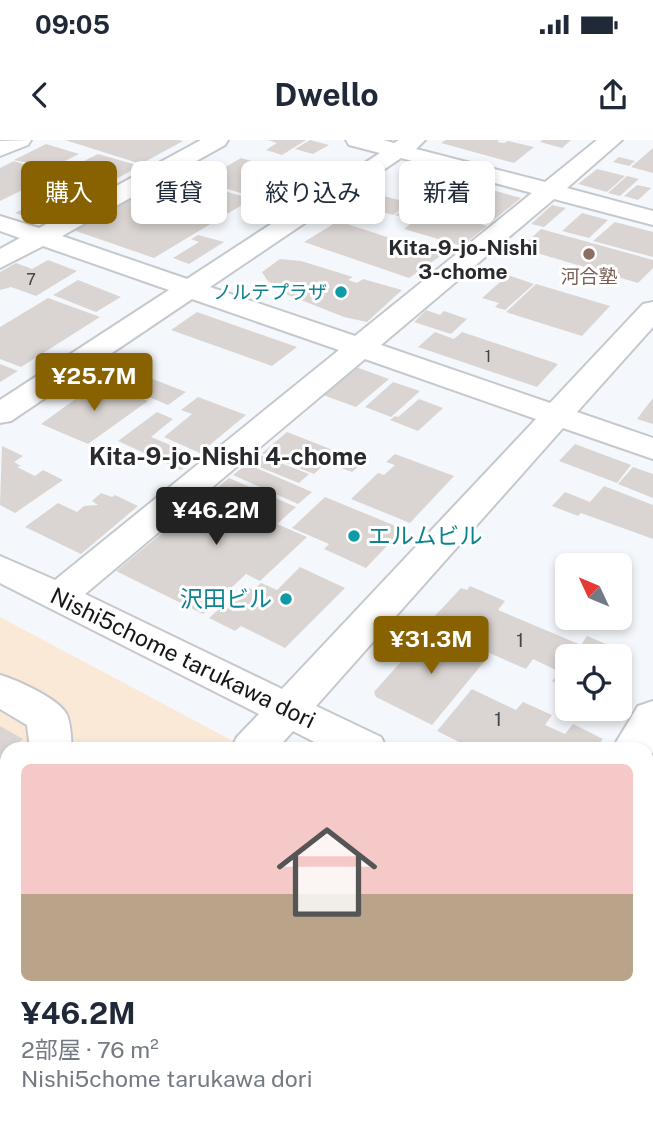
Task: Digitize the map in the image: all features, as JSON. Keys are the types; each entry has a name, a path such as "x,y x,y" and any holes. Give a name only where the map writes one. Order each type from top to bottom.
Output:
{"street":[{"path":"0,149 20,140"},
{"path":"0,260 217,140"},
{"path":"357,140 406,145 550,191 653,218"},
{"path":"58,597 611,140"},
{"path":"0,414 406,145"},
{"path":"0,223 653,449"},
{"path":"259,742 653,310"},
{"name":"Nishi5chome tarukawa dori","path":"0,568 232,685 290,710 352,742"},
{"path":"0,690 47,717 48,742"},
{"path":"637,742 653,717"}],"shaded area":[{"path":"0,617 235,742 0,742"}],"building":[{"path":"65,140 183,141 146,161 132,161"},
{"path":"268,140 306,140 282,155 266,150 277,143"},
{"path":"310,140 329,145 313,154 295,149"},
{"path":"446,140 499,140 497,142 508,141 534,147 514,163 441,143"},
{"path":"571,140 562,148 540,142"},
{"path":"46,144 79,154 65,161 14,160"},
{"path":"653,148 653,173 631,167"},
{"path":"98,154 131,163 131,171 117,178 117,161 84,161"},
{"path":"619,157 635,161 629,166 613,162"},
{"path":"241,158 252,161 241,161 241,193 227,189 227,166"},
{"path":"14,161 21,163 21,191 0,201 0,168"},
{"path":"597,169 625,176 607,192 578,184"},
{"path":"627,176 639,179 620,196 608,193"},
{"path":"637,185 651,188 638,200 624,196"},
{"path":"495,191 521,198 495,219"},
{"path":"227,192 241,196 241,206 227,214"},
{"path":"385,196 399,200 399,211 393,215 385,213"},
{"path":"131,198 131,224 210,224 154,258 73,230 84,224 117,224 117,206"},
{"path":"552,205 566,208 544,227 531,224"},
{"path":"582,213 608,220 589,238 562,231"},
{"path":"615,222 653,232 653,257 593,241"},
{"path":"333,224 347,224 442,255 409,278 304,242"},
{"path":"410,224 487,226 462,246 404,229"},
{"path":"541,229 653,260 653,268 638,283 520,248"},
{"path":"198,235 224,242 189,264 173,258 199,242 191,239"},
{"name":"ノルテプラザ","path":"280,259 301,261 353,277 348,280 357,283 363,279 402,290 367,322 344,317 283,293 267,280 262,272"},
{"path":"48,260 77,271 36,296 11,287 0,290 0,272 16,263 32,269"},
{"path":"508,275 534,284 505,310 495,307 499,303 482,298"},
{"path":"78,280 121,297 96,312 53,295"},
{"path":"536,284 610,306 582,336 506,312"},
{"path":"48,298 100,317 21,367 0,359 0,327"},
{"path":"426,310 440,315 444,311 467,319 451,334 414,322"},
{"path":"197,312 297,347 272,366 171,330"},
{"path":"435,332 454,339 462,332 558,364 537,387 418,347"},
{"path":"0,364 18,371 0,382"},
{"path":"353,366 389,379 356,407 320,394"},
{"path":"145,376 186,392 168,405 128,388"},
{"path":"99,382 148,401 88,444 41,424"},
{"path":"393,382 420,391 391,417 365,407"},
{"path":"198,397 246,415 200,453 164,437 192,414 181,410"},
{"path":"653,398 653,424 637,419"},
{"path":"419,399 443,408 418,431 390,420 398,417"},
{"path":"157,412 173,419 151,437 199,457 181,470 118,441"},
{"path":"287,432 338,452 314,474 262,453"},
{"path":"575,444 631,465 617,483 559,461"},
{"path":"2,446 23,456 14,462 21,466 17,467 35,476 43,470 63,480 15,513 0,505"},
{"path":"348,449 369,457 352,472 331,464"},
{"path":"395,454 454,476 410,523 351,499 378,473 384,475 395,465 386,462"},
{"path":"260,455 309,474 299,483 250,463"},
{"path":"247,464 312,492 298,504 233,475"},
{"path":"633,467 653,474 653,498 618,484"},
{"path":"229,478 296,507 277,524 307,537 260,581 246,574 203,614 116,571"},
{"path":"604,486 653,505 653,539 581,513 578,516 552,506 565,492 590,502"},
{"path":"101,493 112,497 115,495 138,506 81,554 25,527 58,503 77,512 84,506 98,505 92,501"},
{"name":"エルムビル","path":"325,497 403,529 366,568 324,549 329,544 292,528"},
{"name":"沢田ビル","path":"300,567 345,588 285,648 241,626 235,631 209,618 220,608 226,610 249,588 253,590 261,583 277,590"},
{"path":"470,586 505,601 498,610 579,644 555,644 555,670 533,659 526,669 435,625 439,621 433,618 461,588 467,590"},
{"path":"431,628 474,646 472,649 488,657 432,725 376,697 374,692"},
{"path":"587,636 606,644 582,644"},
{"path":"472,689 516,710 523,702 552,715 545,725 565,734 573,724 603,739 601,742 459,742 437,731"},
{"path":"0,726 23,739 19,742 0,742"}],"place":[{"name":"河合塾","path":"589,254"},
{"name":"ノルテプラザ","path":"341,292"},
{"name":"エルムビル","path":"354,536"},
{"name":"沢田ビル","path":"286,599"}],"district":[{"name":"Kita-9-jo-Nishi 3-chome","path":"463,260"},
{"name":"Kita-9-jo-Nishi 4-chome","path":"228,457"}]}
